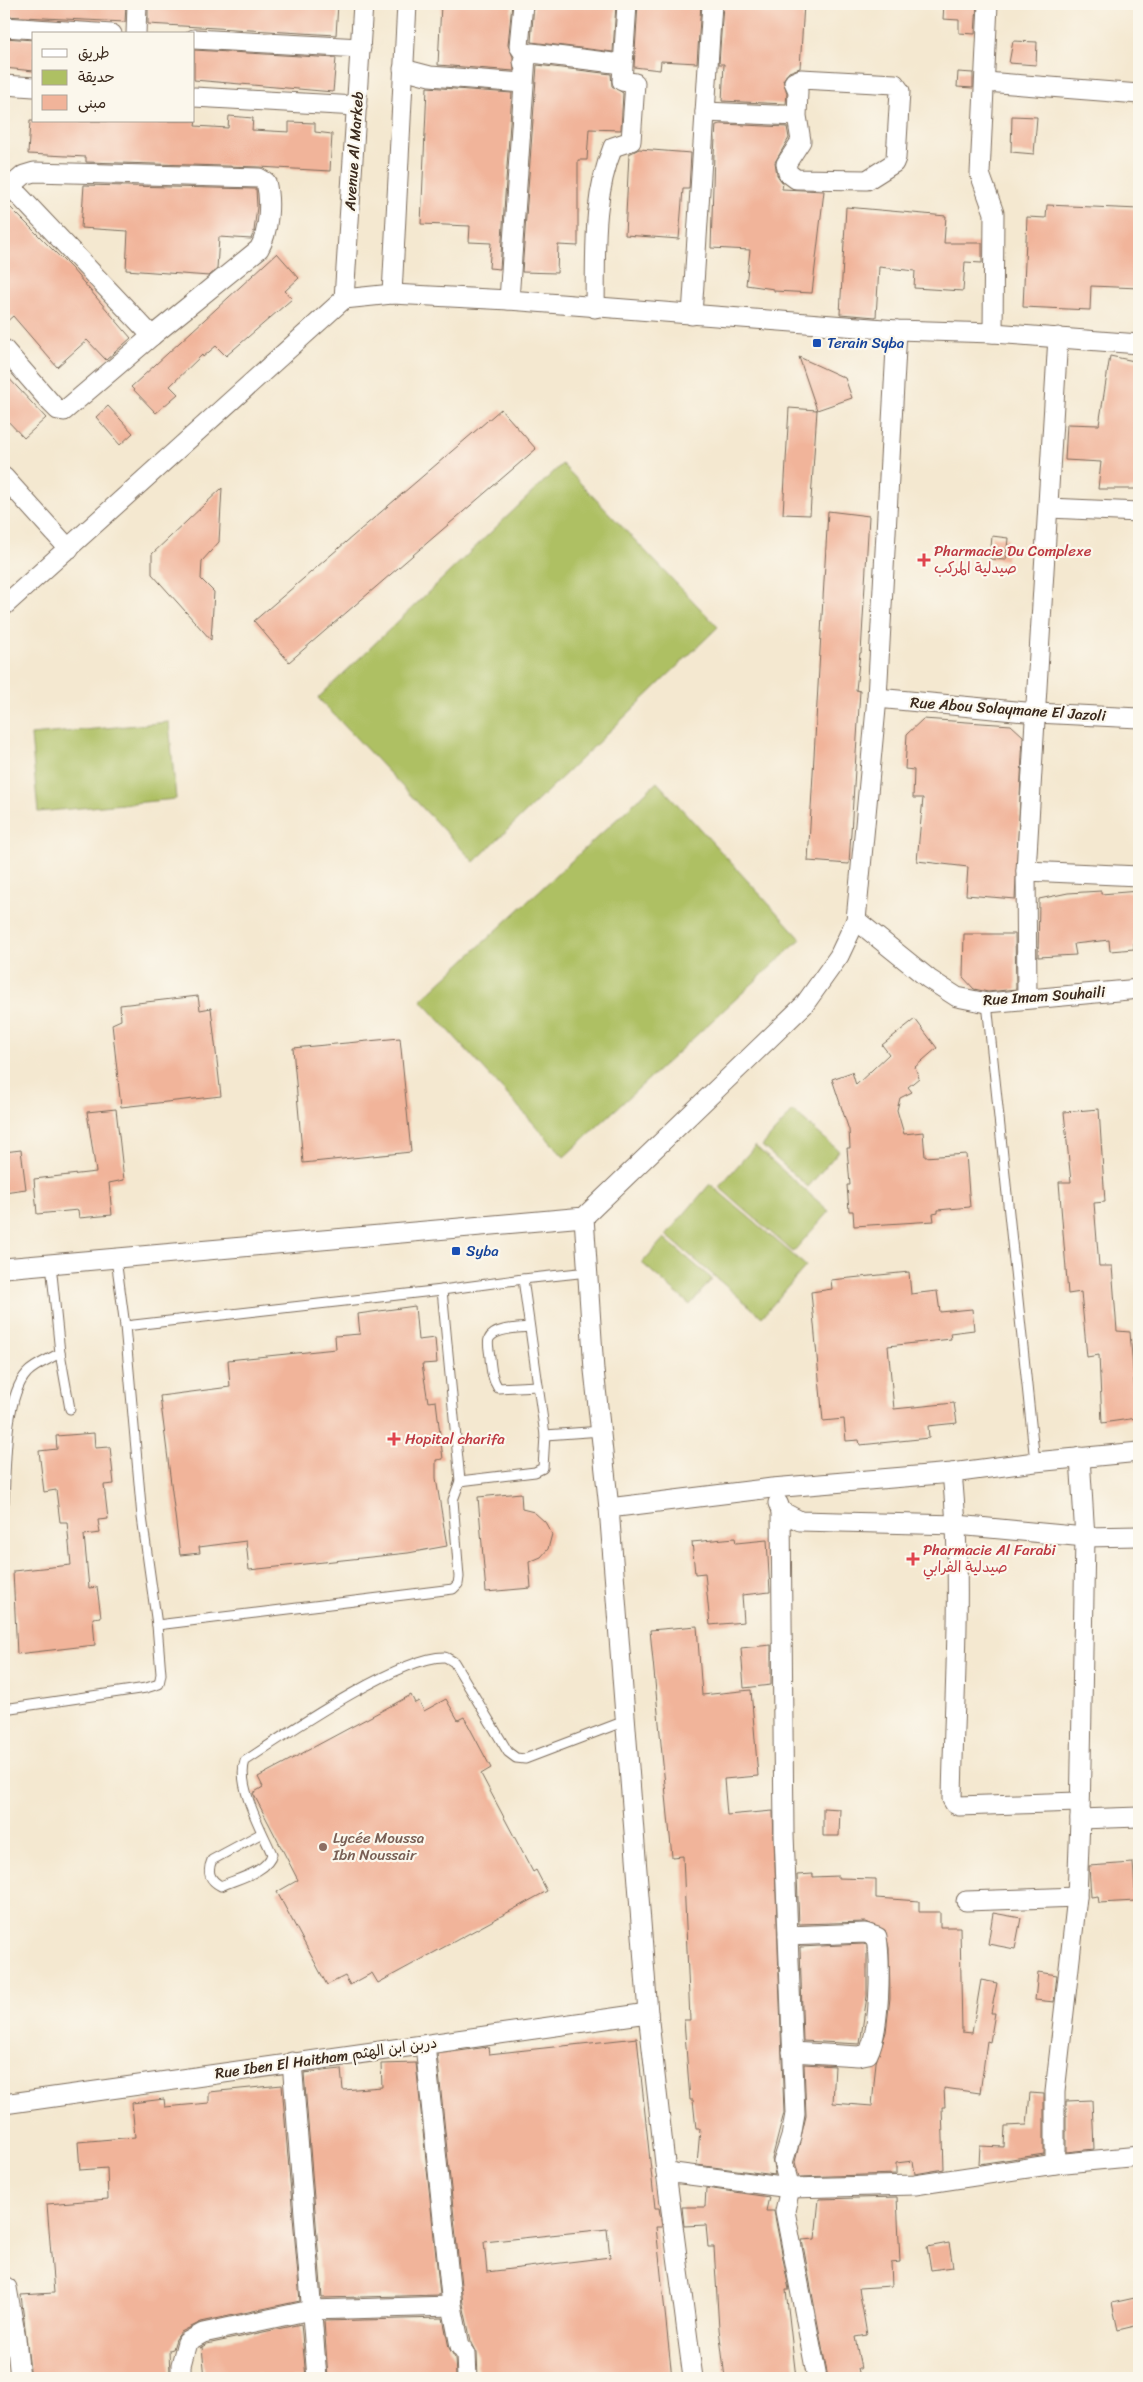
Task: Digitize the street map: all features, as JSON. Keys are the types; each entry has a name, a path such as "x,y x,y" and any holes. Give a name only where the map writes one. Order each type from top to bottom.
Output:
{"street":[{"path":"136,32 137,4"},
{"name":"Avenue Al Markeb","path":"344,299 363,4"},
{"path":"392,294 407,4"},
{"path":"509,300 523,61 525,55 519,46 523,4"},
{"path":"595,308 598,203 602,174 613,147 631,140 635,82 622,81 627,4"},
{"path":"692,315 712,4"},
{"path":"988,4 986,82 980,174 994,213 993,333"},
{"path":"4,27 81,32"},
{"path":"195,39 361,48"},
{"path":"523,74 526,56 532,53 622,64"},
{"path":"403,70 430,76 523,74"},
{"path":"801,79 895,84 900,91 896,158 894,163 867,180 796,179 790,177 786,164 801,141 797,116 798,91 794,82 801,79"},
{"path":"986,82 1139,94"},
{"path":"4,85 32,87"},
{"path":"195,97 357,106"},
{"path":"705,112 797,116"},
{"path":"4,349 51,403 58,410 64,410 259,249 265,238 268,190 266,182 258,178 34,172 24,175 7,189 152,336"},
{"path":"4,606 344,299 392,294 509,300 898,330 993,333 1139,344"},
{"path":"4,1268 584,1218 804,1004 839,956 856,920 877,698 898,330"},
{"path":"1027,998 1026,871 1058,338"},
{"path":"4,476 69,548"},
{"path":"1049,508 1139,512"},
{"name":"Rue Abou Solaymane El Jazoli","path":"877,698 1036,713 1139,718"},
{"path":"1026,871 1139,876"},
{"name":"Rue Imam Souhaili","path":"856,920 929,979 957,997 987,1003 1139,989"},
{"path":"584,1218 594,1370 609,1508 648,2013 666,2172 693,2378"},
{"path":"609,1508 772,1488 952,1473 1035,1462 1139,1452"},
{"path":"1055,2164 1055,2092 1077,1897 1085,1537 1080,1457"},
{"path":"952,1473 957,1525 957,1653 952,1798 955,1804 960,1806 1079,1810 1139,1817"},
{"path":"772,1488 781,1511 784,1834 795,2114 792,2137 783,2162 790,2188 785,2211 817,2378"},
{"path":"781,1511 800,1521 957,1525 1085,1537 1139,1536"},
{"path":"966,1901 1077,1897"},
{"path":"788,1936 865,1933 876,1937 878,1946 879,1993 868,2054 858,2056 792,2052"},
{"name":"Rue Iben El Haitham دربن ابن الهثم","path":"4,2104 648,2013"},
{"path":"425,2045 452,2306 460,2346 466,2354 467,2378"},
{"path":"292,2062 317,2378"},
{"path":"666,2172 790,2188 915,2185 1055,2164 1139,2156"},
{"path":"4,2286 7,2288 16,2338 20,2378"},
{"path":"181,2378 181,2365 187,2342 203,2333 311,2310 452,2306"}],"lane":[{"path":"987,1003 1035,1462"},
{"path":"4,1709 146,1688 159,1684 161,1674 157,1625 142,1516 125,1326 116,1259"},
{"path":"51,1264 60,1354 70,1409"},
{"path":"125,1326 589,1272"},
{"path":"460,1481 535,1472 543,1468 545,1462 545,1435 523,1279"},
{"path":"157,1625 453,1589 458,1584 453,1500 455,1489 460,1481 442,1290"},
{"path":"529,1327 502,1331 492,1335 488,1341 493,1380 498,1388 538,1386"},
{"path":"4,1502 11,1410 15,1395 27,1373 60,1354"},
{"path":"545,1435 602,1431"},
{"path":"262,1833 212,1860 208,1867 209,1875 216,1883 221,1886 264,1867 271,1860 272,1854 246,1792 242,1769 245,1761 305,1722 385,1677 427,1660 445,1657 454,1662 508,1752 516,1758 524,1759 625,1721"}],"green space":[{"path":"562,464 718,627 474,862 318,698"},
{"path":"169,722 176,799 38,812 31,735"},
{"path":"657,782 801,939 564,1157 421,1000"},
{"path":"793,1111 839,1151 808,1187 762,1146"},
{"path":"755,1146 829,1211 793,1252 719,1187"},
{"path":"710,1184 806,1266 762,1317 666,1235"},
{"path":"664,1238 712,1279 690,1305 642,1263"}],"building":[{"path":"4,4 126,4 125,22 4,16"},
{"path":"148,4 338,4 336,35 148,24"},
{"path":"441,4 512,4 508,45 513,57 514,71 438,65"},
{"path":"534,4 616,4 613,52 531,42"},
{"path":"638,4 701,4 697,63 661,61 660,70 634,67"},
{"path":"723,4 804,4 800,68 789,72 783,80 787,93 786,104 722,101 724,64 719,64"},
{"path":"944,4 977,4 975,34 959,33 959,20 943,19"},
{"path":"4,38 32,40 32,71 4,68"},
{"path":"1013,41 1037,42 1036,65 1009,63"},
{"path":"195,50 336,58 333,92 195,80"},
{"path":"537,65 611,74 612,86 623,93 621,130 589,129 587,160 578,160 578,246 558,245 557,273 522,272"},
{"path":"958,72 973,73 973,88 957,87"},
{"path":"427,87 512,93 500,269 489,268 491,243 469,242 470,226 421,224"},
{"path":"229,116 253,118 252,130 289,132 289,122 315,123 315,132 332,134 330,171 86,162 86,157 28,154 30,121 196,121 195,126 228,128"},
{"path":"1012,116 1037,117 1034,154 1011,152"},
{"path":"716,125 787,127 789,138 775,162 777,175 783,183 782,189 824,191 812,293 774,291 774,289 746,285 750,250 711,248"},
{"path":"639,149 691,153 689,189 683,189 679,239 625,235 629,154"},
{"path":"84,185 256,189 257,207 254,231 251,239 219,237 217,269 209,276 126,270 128,231 81,228"},
{"path":"4,203 72,269 131,338 106,360 87,340 57,367 13,316 4,324"},
{"path":"1047,205 1139,209 1139,288 1091,286 1090,310 1023,307 1027,217 1046,218"},
{"path":"846,207 946,216 944,243 982,243 982,263 965,262 963,291 914,288 915,271 879,267 876,317 840,314"},
{"path":"277,253 299,278 285,291 292,299 226,356 216,346 203,357 202,355 170,386 178,394 156,413 131,387"},
{"path":"1110,356 1139,362 1139,489 1098,489 1101,462 1065,460 1067,424 1099,425"},
{"path":"799,357 845,378 852,398 817,410"},
{"path":"4,373 46,418 24,438 4,417"},
{"path":"108,406 133,433 120,445 96,417"},
{"path":"789,408 817,410 810,515 783,514"},
{"path":"501,409 536,449 289,662 254,621"},
{"path":"222,488 219,542 202,561 201,579 214,592 211,640 152,574 152,554"},
{"path":"828,511 869,516 861,653 856,690 860,691 849,864 808,861"},
{"path":"992,536 1008,538 1006,560 990,559"},
{"path":"923,719 1011,725 1023,736 1015,899 966,895 968,867 917,861 923,798 913,798 914,770 905,769 907,734"},
{"path":"1101,891 1101,894 1139,891 1139,941 1134,941 1134,949 1110,951 1109,940 1074,944 1076,955 1038,957 1039,899 1068,893"},
{"path":"964,934 1015,934 1016,989 988,992 974,989 963,977"},
{"path":"198,996 200,1010 211,1008 221,1096 121,1107 112,1024 121,1020 120,1005"},
{"path":"915,1019 937,1048 915,1067 919,1078 908,1087 912,1092 900,1098 897,1110 904,1134 923,1132 925,1157 966,1154 970,1207 938,1210 938,1213 933,1214 934,1221 854,1226 853,1211 849,1211 847,1185 850,1185 847,1148 850,1148 849,1130 832,1079 852,1072 856,1085 889,1054 882,1045"},
{"path":"400,1038 411,1152 303,1163 293,1048"},
{"path":"116,1109 124,1180 109,1183 112,1215 79,1218 78,1210 37,1214 34,1179 96,1172 87,1112"},
{"path":"1099,1109 1105,1202 1094,1203 1099,1266 1112,1266 1117,1331 1130,1332 1137,1418 1102,1423 1099,1355 1087,1357 1081,1292 1068,1294 1059,1182 1071,1182 1064,1112"},
{"path":"21,1150 26,1189 4,1192 4,1152"},
{"path":"909,1272 911,1294 937,1291 940,1312 972,1309 974,1330 950,1333 951,1339 888,1346 894,1409 954,1403 957,1423 928,1426 929,1438 860,1445 859,1440 846,1441 844,1419 823,1421 811,1292 832,1289 831,1280"},
{"path":"415,1306 418,1340 435,1338 437,1363 422,1364 428,1402 436,1401 443,1459 436,1460 436,1478 447,1546 408,1553 249,1570 246,1541 199,1547 200,1553 180,1555 160,1396 230,1387 228,1360 336,1349 335,1336 360,1334 358,1314"},
{"path":"94,1433 95,1448 110,1447 114,1484 104,1485 108,1519 98,1520 100,1533 84,1535 89,1588 97,1587 101,1617 93,1618 95,1645 17,1654 13,1571 71,1565 67,1522 60,1522 56,1490 44,1492 39,1451 57,1449 56,1436"},
{"path":"521,1493 522,1509 534,1512 545,1522 552,1534 548,1549 541,1557 529,1562 531,1588 486,1592 478,1497"},
{"path":"735,1538 736,1543 767,1540 770,1592 742,1595 744,1622 710,1625 705,1573 695,1574 692,1542"},
{"path":"697,1626 702,1695 751,1690 758,1776 724,1779 727,1815 773,1811 784,2113 772,2159 775,2175 697,2165 700,2129 696,2129 693,2100 690,2100 684,2020 690,2020 683,1856 672,1857 650,1630"},
{"path":"771,1645 771,1685 744,1688 741,1648"},
{"path":"411,1695 415,1703 419,1701 424,1711 446,1699 458,1720 464,1717 491,1768 481,1774 533,1872 536,1870 547,1891 378,1983 372,1973 350,1985 345,1976 327,1985 277,1892 298,1880 253,1793 263,1787 258,1777"},
{"path":"823,1808 840,1809 839,1836 823,1836"},
{"path":"1133,1863 1136,1901 1099,1903 1098,1896 1091,1897 1089,1866"},
{"path":"813,1874 813,1877 838,1876 838,1878 876,1879 876,1898 919,1901 919,1912 940,1912 940,1927 960,1927 962,2032 972,2033 981,1980 997,1983 991,2013 995,2013 990,2042 987,2041 980,2093 944,2088 945,2107 942,2107 944,2169 915,2174 913,2161 896,2163 896,2174 799,2177 795,2162 806,2116 804,2064 835,2066 833,2103 872,2106 876,2062 886,2032 890,1998 889,1948 885,1930 865,1922 799,1924 797,1875"},
{"path":"993,1913 1021,1918 1015,1949 988,1944"},
{"path":"867,1945 867,1996 860,2044 803,2041 800,1947"},
{"path":"1038,1972 1057,1975 1054,2002 1035,2000"},
{"path":"637,2038 655,2208 659,2208 662,2227 656,2227 672,2378 478,2378 477,2353 471,2341 463,2304 437,2054 488,2047 489,2054","holes":["607,2229 610,2257 487,2272 484,2242"]},
{"path":"416,2063 440,2295 322,2298 304,2073 341,2069 343,2090 382,2087 381,2064"},
{"path":"282,2085 300,2301 201,2322 181,2332 176,2339 173,2349 169,2350 170,2374 142,2378 31,2378 21,2295 54,2293 47,2204 108,2199 107,2168 80,2170 78,2142 135,2137 132,2103 164,2099 165,2107 209,2103 209,2092"},
{"path":"1030,2093 1044,2094 1044,2154 979,2164 980,2146 1004,2147 1005,2126 1027,2125"},
{"path":"1092,2100 1094,2149 1066,2152 1066,2101"},
{"path":"706,2188 769,2197 766,2211 774,2211 789,2290 786,2290 796,2378 725,2378 719,2329 714,2247 708,2247 706,2225 684,2226 682,2207 705,2207"},
{"path":"897,2197 900,2262 891,2263 892,2286 859,2288 867,2335 855,2337 861,2369 858,2369 860,2378 828,2378 802,2240 815,2239 819,2199"},
{"path":"949,2243 953,2267 931,2270 927,2247"},
{"path":"1139,2297 1139,2325 1118,2330 1112,2303"},
{"path":"443,2318 449,2348 455,2358 456,2378 328,2378 324,2321"},
{"path":"301,2324 306,2378 261,2378 261,2374 205,2378 202,2347 200,2348 207,2344"}],"place":[{"name":"Terain Syba","path":"817,343"},
{"name":"Pharmacie Du Complexe صيدلية المركب","path":"924,560"},
{"name":"Syba","path":"456,1251"},
{"name":"Hopital charifa","path":"394,1439"},
{"name":"Pharmacie Al Farabi صيدلية الفرابي","path":"913,1559"},
{"name":"Lycée Moussa Ibn Noussair","path":"323,1847"}]}
